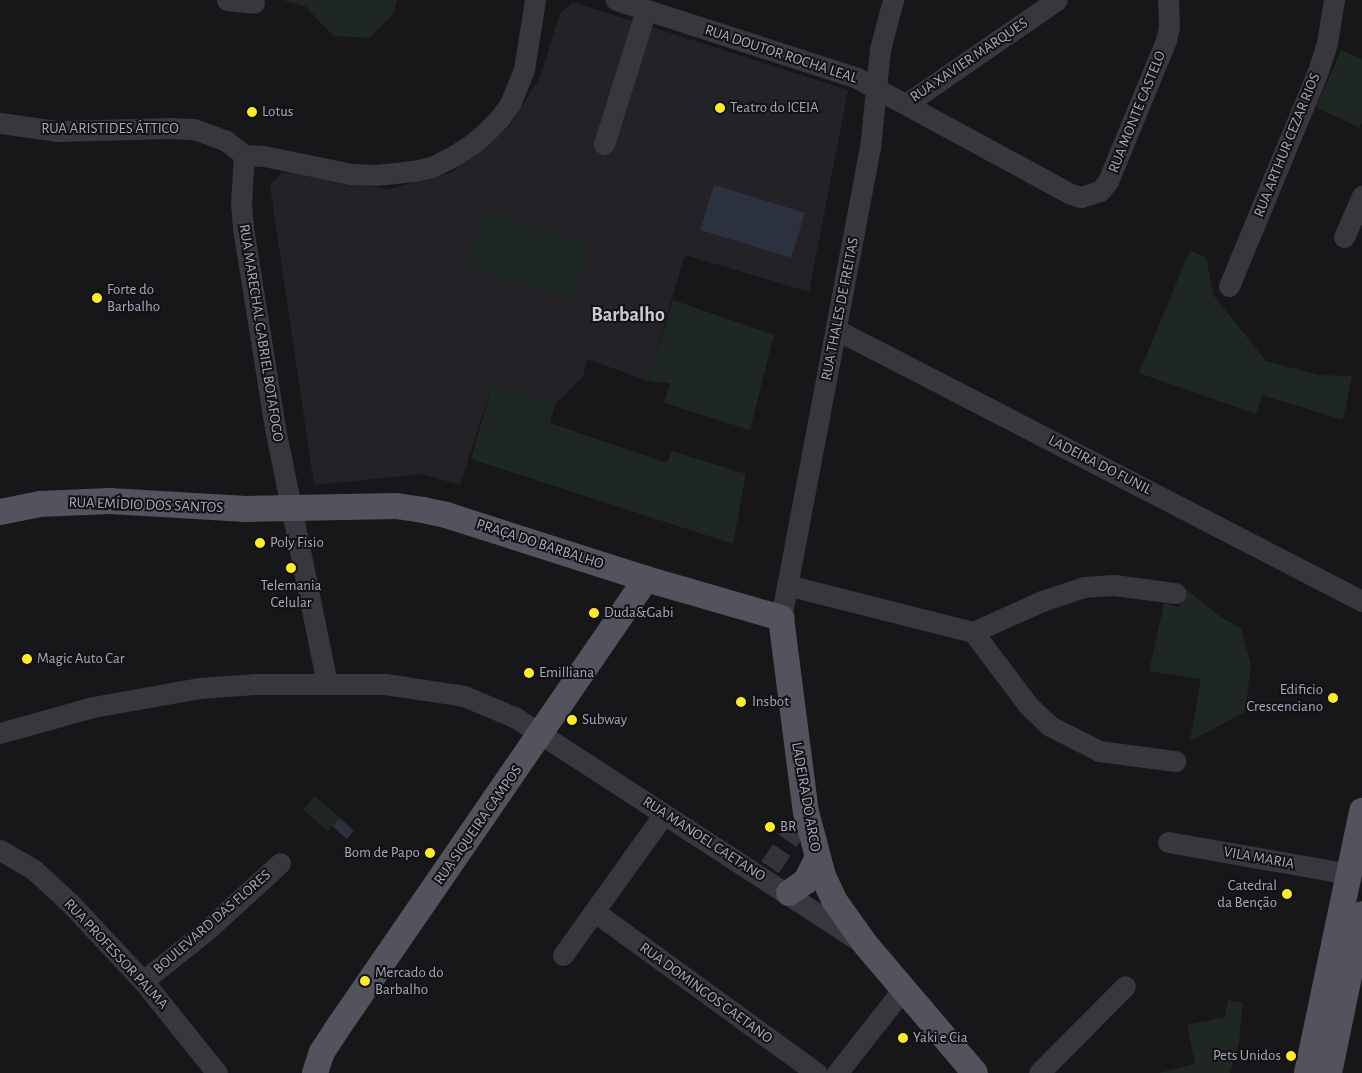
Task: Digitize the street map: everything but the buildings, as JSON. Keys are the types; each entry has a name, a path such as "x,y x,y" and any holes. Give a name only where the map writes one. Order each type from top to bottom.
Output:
{"main road":[{"name":"RUA EMÍDIO DOS SANTOS","path":"0,512 40,504 110,501 246,509 293,509"},
{"name":"PRAÇA DO BARBALHO","path":"293,509 396,506 431,511 646,579 781,618"},
{"name":"RUA SIQUEIRA CAMPOS","path":"315,1073 322,1052 341,1023 646,579"},
{"name":"LADEIRA DO ARCO","path":"781,618 802,819 834,900 866,945 975,1073"},
{"path":"1307,1073 1362,811"},
{"path":"789,893 806,881 817,859"},
{"path":"1329,1073 1362,914"}],"street":[{"path":"227,0 254,3"},
{"path":"244,155 264,156 344,173 376,175 432,167 450,158 471,145 488,130 499,120 510,104 524,69 535,0"},
{"name":"RUA DOUTOR ROCHA LEAL","path":"616,0 658,8 840,71 875,87 1071,194"},
{"name":"RUA THALES DE FREITAS","path":"781,618 870,148 880,48 893,0"},
{"name":"RUA XAVIER MARQUES","path":"906,104 1057,0"},
{"name":"RUA MONTE CASTELO","path":"1071,194 1081,197 1091,196 1100,191 1108,181 1166,40 1169,27 1168,0"},
{"name":"RUA ARTHUR CEZAR RIOS","path":"1229,286 1317,74 1327,43 1334,0"},
{"path":"604,144 658,8"},
{"name":"RUA ARISTIDES ÁTTICO","path":"0,123 58,131 172,128 194,130 225,140 244,155"},
{"name":"RUA MARECHAL GABRIEL BOTAFOGO","path":"244,155 241,204 243,228 276,433 327,683"},
{"path":"1344,237 1362,196"},
{"name":"LADEIRA DO FUNIL","path":"837,330 1362,601"},
{"path":"787,585 973,632 1042,601 1084,587 1114,585 1175,593"},
{"path":"973,632 1028,705 1050,726 1099,751 1175,761"},
{"name":"RUA MANOEL CAETANO","path":"0,733 93,707 200,688 327,683 385,684 423,688 464,696 516,718 664,814 767,872 789,893 866,945"},
{"path":"563,955 596,912 664,814"},
{"name":"VILA MARIA","path":"1168,842 1349,874"},
{"name":"RUA PROFESSOR PALMA","path":"0,850 34,870 69,902 143,980 217,1073"},
{"name":"BOULEVARD DAS FLORES","path":"143,980 206,930 280,863"},
{"name":"RUA DOMINGOS CAETANO","path":"596,912 817,1073"},
{"path":"1039,1073 1125,986"},
{"path":"837,1073 902,989"}],"shaded area":[{"path":"283,0 397,0 393,14 370,38 333,36 306,7"},
{"path":"573,2 848,90 809,292 685,255 648,381 587,359 583,376 555,405 492,385 460,485 422,474 314,485 270,186 282,172 389,189 451,173 511,124 540,77 560,13"},
{"path":"1341,50 1362,59 1362,123 1359,128 1316,107"},
{"path":"485,212 588,245 570,299 468,265"},
{"path":"1190,250 1206,258 1214,296 1266,361 1319,375 1352,376 1343,420 1262,395 1256,414 1139,373"},
{"path":"673,300 774,335 750,430 664,403 670,383 648,381"},
{"path":"492,385 555,405 550,423 667,463 672,451 746,474 733,544 471,459"},
{"path":"1186,589 1221,617 1241,628 1251,665 1245,712 1190,741 1201,679 1149,671 1164,603 1179,607"},
{"path":"315,796 340,818 328,831 303,810"},
{"path":"1228,1000 1243,1003 1239,1042 1230,1073 1158,1073 1195,1064 1187,1025 1225,1017"}],"water":[{"path":"714,185 805,213 791,258 700,230"},
{"path":"340,818 354,831 346,839 332,826"}],"tunnel":[{"path":"770,867 798,825"}],"place":[{"name":"Teatro do ICEIA","path":"720,108"},
{"name":"Lotus","path":"252,112"},
{"name":"Forte do Barbalho","path":"97,298"},
{"name":"Poly Fisio","path":"260,543"},
{"name":"Telemania Celular","path":"291,568"},
{"name":"Duda&Gabi","path":"594,613"},
{"name":"Magic Auto Car","path":"27,659"},
{"name":"Emilliana","path":"529,673"},
{"name":"Edificio Crescenciano","path":"1333,698"},
{"name":"Insbot","path":"741,702"},
{"name":"Subway","path":"572,720"},
{"name":"BR","path":"770,827"},
{"name":"Bom de Papo","path":"430,853"},
{"name":"Catedral da Benção","path":"1287,894"},
{"name":"Mercado do Barbalho","path":"365,981"},
{"name":"Yaki e Cia","path":"903,1038"},
{"name":"Pets Unidos","path":"1291,1056"}],"district":[{"name":"Barbalho","path":"628,315"}]}
